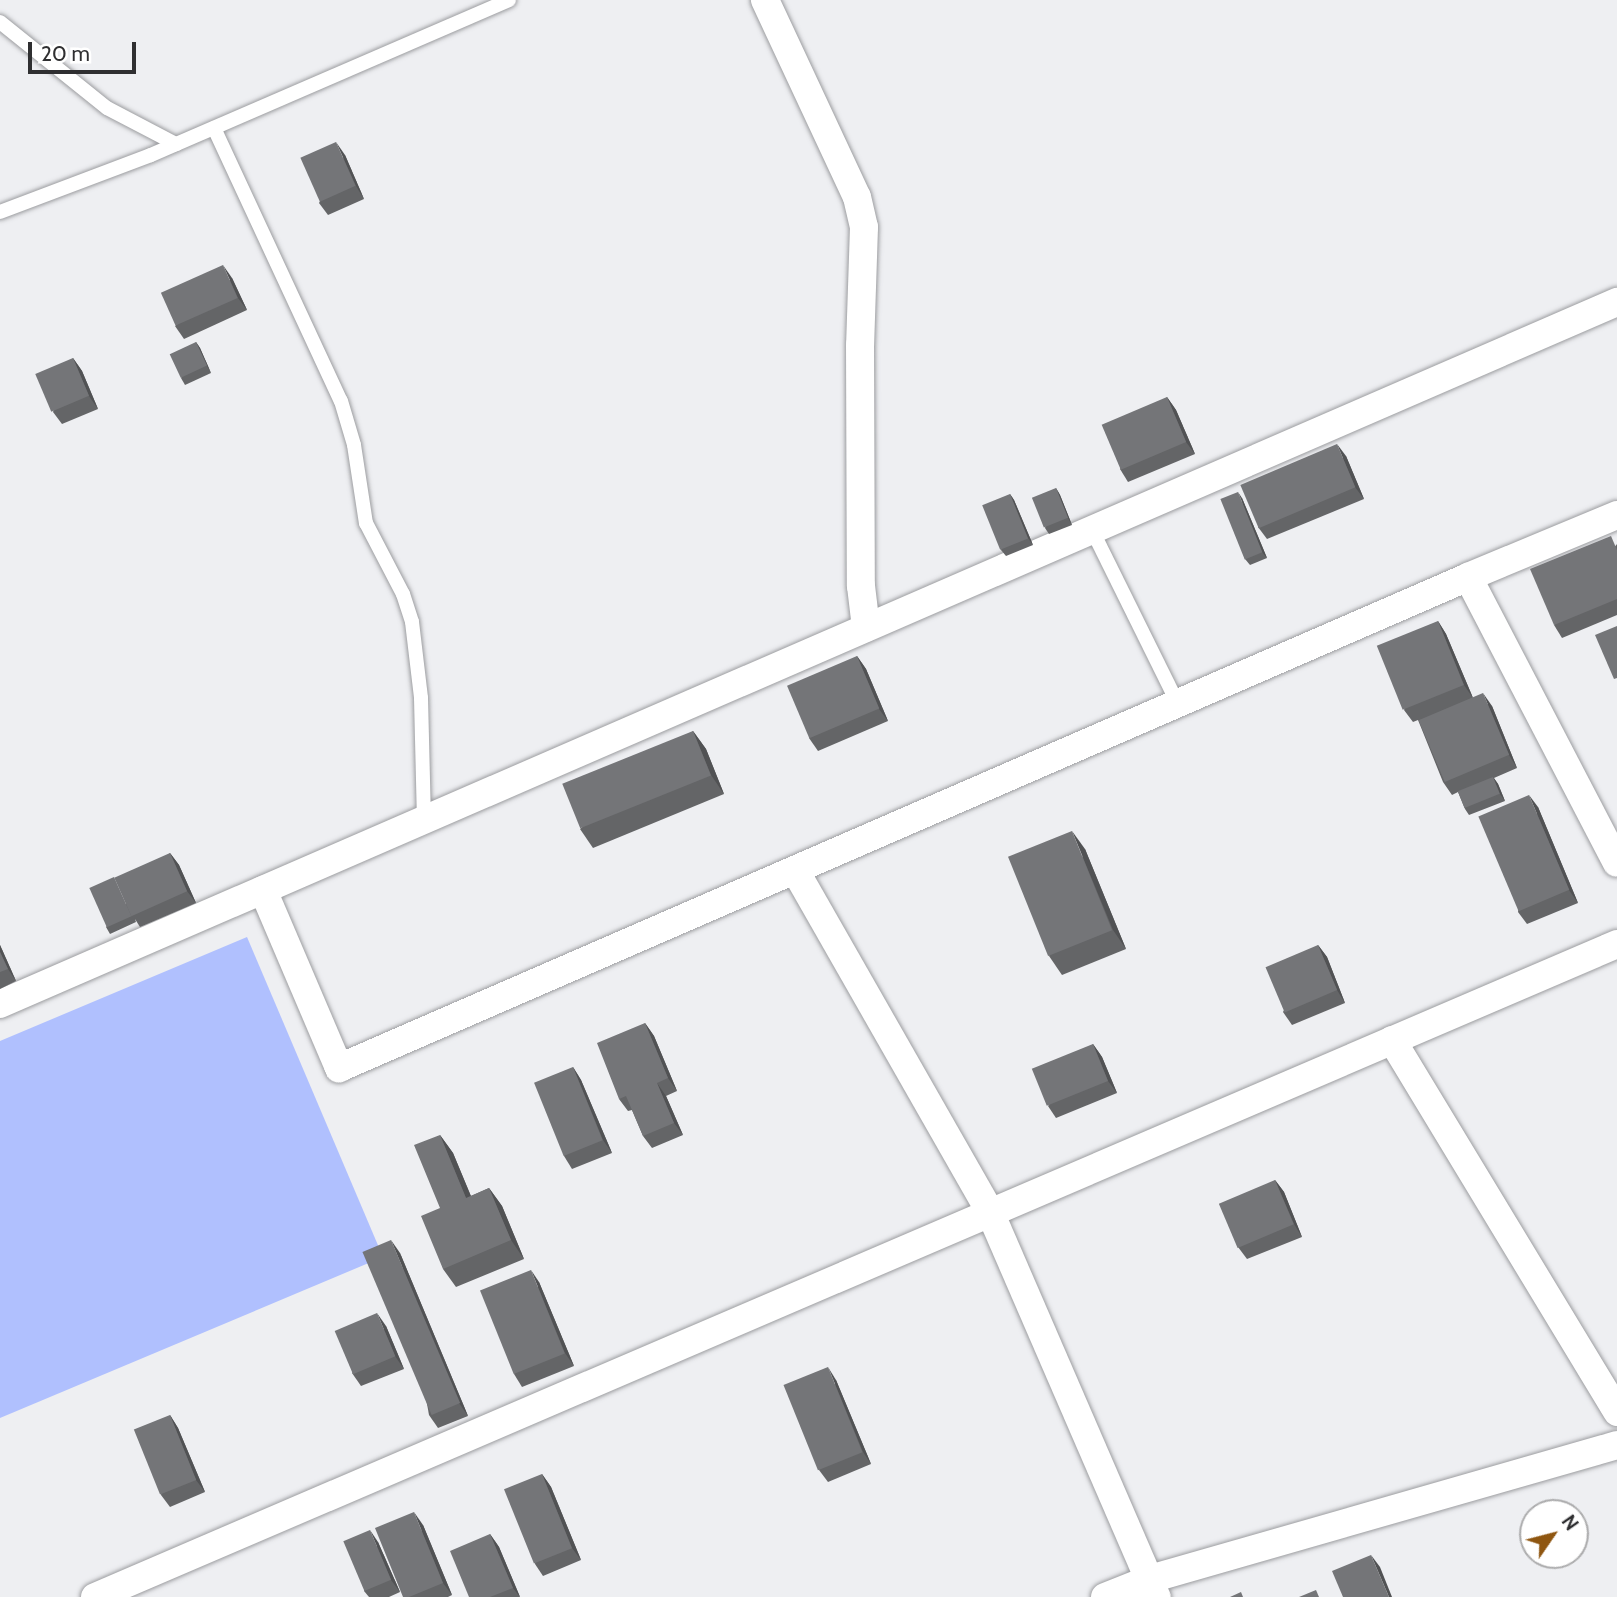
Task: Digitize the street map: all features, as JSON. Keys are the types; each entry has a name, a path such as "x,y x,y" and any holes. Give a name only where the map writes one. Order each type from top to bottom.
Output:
{"street":[{"path":"765,0 857,197 864,227 860,345 861,586 866,628"},
{"path":"0,1004 1617,302"},
{"path":"263,890 339,1068 1468,576 1617,515"},
{"path":"1468,576 1617,863"},
{"path":"795,870 990,1212 1153,1588"},
{"path":"95,1597 1617,944"},
{"path":"1392,1040 1617,1412"},
{"path":"1105,1597 1153,1588 1617,1445"}],"lane":[{"path":"0,212 176,144 509,0"},
{"path":"0,22 107,108 176,144"},
{"path":"214,128 341,401 354,445 366,523 403,594 412,622 421,698 424,820"},
{"path":"1092,530 1178,704"}],"shaded area":[{"path":"247,937 383,1257 0,1418 0,1041"}],"building":[{"path":"336,142 356,186 320,202 300,158"},
{"path":"223,265 238,298 176,326 161,293"},
{"path":"196,342 207,366 181,378 170,354"},
{"path":"73,358 89,396 51,412 35,374"},
{"path":"1167,397 1186,442 1121,470 1102,425"},
{"path":"1337,444 1355,487 1259,528 1240,485"},
{"path":"1056,488 1068,518 1044,527 1032,498"},
{"path":"1238,492 1262,552 1245,559 1220,499"},
{"path":"1010,494 1028,539 1000,550 982,505"},
{"path":"1611,536 1617,550 1617,599 1554,625 1530,569"},
{"path":"1438,621 1464,685 1403,710 1377,646"},
{"path":"1617,626 1617,678 1614,679 1595,635"},
{"path":"857,656 879,708 809,738 787,686"},
{"path":"1483,693 1509,755 1445,782 1419,720"},
{"path":"693,731 711,776 580,828 562,784"},
{"path":"1493,777 1500,794 1465,808 1458,791"},
{"path":"1529,795 1569,890 1519,911 1478,816"},
{"path":"1072,831 1112,930 1048,956 1008,857"},
{"path":"170,853 187,891 131,916 114,878"},
{"path":"114,877 131,916 107,927 89,888"},
{"path":"1318,945 1337,990 1285,1012 1266,967"},
{"path":"0,952 8,969 0,972"},
{"path":"645,1023 668,1078 657,1083 674,1123 643,1136 626,1096 619,1099 597,1043"},
{"path":"1093,1044 1108,1081 1047,1106 1032,1069"},
{"path":"573,1067 603,1140 564,1156 534,1083"},
{"path":"440,1135 466,1198 489,1188 511,1240 443,1269 421,1216 440,1208 414,1145"},
{"path":"1275,1180 1294,1224 1238,1248 1219,1204"},
{"path":"391,1240 460,1403 432,1415 362,1252"},
{"path":"531,1270 565,1353 514,1374 480,1291"},
{"path":"377,1313 395,1356 353,1374 335,1331"},
{"path":"828,1367 862,1452 818,1470 783,1385"},
{"path":"170,1415 196,1480 160,1495 134,1430"},
{"path":"542,1474 572,1548 534,1564 504,1489"},
{"path":"414,1512 443,1583 403,1597 375,1528"},
{"path":"370,1530 391,1580 364,1591 343,1541"},
{"path":"490,1534 513,1588 490,1597 469,1597 450,1551"},
{"path":"1371,1555 1389,1597 1343,1597 1332,1571"},
{"path":"1316,1590 1319,1597 1299,1597"},
{"path":"1241,1592 1243,1597 1230,1597"}]}
